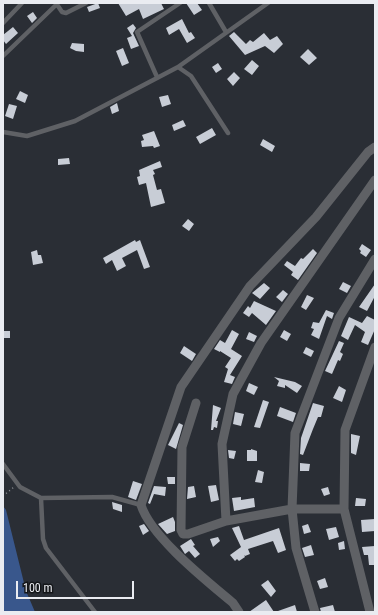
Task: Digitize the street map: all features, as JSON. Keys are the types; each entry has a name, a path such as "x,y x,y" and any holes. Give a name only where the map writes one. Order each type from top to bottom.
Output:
{"street":[{"path":"239,612 233,603 184,561 147,520 141,505 181,388 250,286 316,217 368,152 375,147"},
{"path":"226,521 222,444 233,394 261,343 375,180"},
{"path":"314,612 296,548 292,509 295,433 339,318 375,259"},
{"path":"370,612 344,509 345,426 375,347"},
{"path":"196,403 182,447 181,530 183,534 188,534 226,521 292,509 344,509"}],"lane":[{"path":"3,23 22,3"},
{"path":"3,56 57,4 62,12 66,13 86,3"},
{"path":"157,77 137,32 180,3"},
{"path":"208,3 226,32"},
{"path":"3,132 27,136 71,122 178,66 268,3"},
{"path":"178,66 191,76 228,133"},
{"path":"3,464 18,485 41,498 112,497 141,505"},
{"path":"41,498 43,539 46,548 95,612"}],"path":[{"path":"3,496 18,485"}],"shaded area":[{"path":"3,506 6,510 26,591 35,612 3,612"}],"building":[{"path":"98,3 100,8 89,12 87,7"},
{"path":"118,3 161,3 164,9 143,19 139,9 126,16"},
{"path":"186,3 197,3 202,10 194,15"},
{"path":"33,12 37,18 32,23 27,16"},
{"path":"182,19 189,33 191,32 195,38 187,43 179,29 169,35 166,28"},
{"path":"133,24 136,28 133,33 139,46 131,49 127,38 132,36 127,28"},
{"path":"13,27 18,33 6,44 3,40 3,35"},
{"path":"234,32 246,44 250,40 253,42 264,33 270,40 277,36 283,44 274,53 265,46 245,55 229,36"},
{"path":"72,43 84,44 84,52 76,51 70,48"},
{"path":"123,48 129,63 122,66 116,51"},
{"path":"308,49 317,58 309,65 300,57"},
{"path":"252,60 259,66 252,75 244,69"},
{"path":"218,63 222,69 216,73 212,67"},
{"path":"234,72 240,78 233,86 227,79"},
{"path":"20,91 28,95 25,103 16,99"},
{"path":"168,95 171,104 162,107 159,97"},
{"path":"117,103 119,111 112,114 110,107"},
{"path":"9,104 17,106 13,119 5,116"},
{"path":"183,120 186,126 174,131 172,125"},
{"path":"212,128 216,135 200,144 196,137"},
{"path":"154,131 160,146 154,148 153,146 142,147 141,141 144,140 142,135"},
{"path":"263,139 275,146 272,152 260,145"},
{"path":"69,158 70,164 58,165 58,159"},
{"path":"160,161 162,167 153,170 155,174 153,175 157,190 161,189 165,203 151,207 146,183 139,185 137,177 140,176 139,170"},
{"path":"188,219 194,224 189,231 182,226"},
{"path":"135,240 136,242 140,240 150,267 144,269 137,250 122,258 126,266 117,271 112,260 106,264 103,258"},
{"path":"362,244 371,250 366,257 360,253 361,251 359,249"},
{"path":"313,249 317,253 298,280 291,275 293,272 284,265 287,261 295,266 301,258 303,259"},
{"path":"37,250 38,255 41,255 43,263 33,265 31,252"},
{"path":"343,282 351,286 347,293 339,289"},
{"path":"264,283 270,288 260,299 252,293"},
{"path":"375,284 375,296 367,311 359,307"},
{"path":"283,290 288,294 282,302 276,297"},
{"path":"307,295 314,298 306,310 301,307"},
{"path":"254,301 276,311 266,325 252,313 249,317 243,313 248,306 250,308"},
{"path":"326,310 334,313 332,319 327,316 319,339 311,335 314,329 311,328 313,322 319,323"},
{"path":"367,316 375,320 375,329 368,345 361,342 365,332 355,325 348,340 341,336 349,317 362,323"},
{"path":"232,330 239,334 231,349 242,356 230,375 235,377 232,384 224,382 228,369 225,367 231,358 214,349 220,340 225,343"},
{"path":"284,330 291,334 287,341 280,337"},
{"path":"3,331 10,331 10,338 3,338"},
{"path":"249,332 257,336 254,342 246,339"},
{"path":"339,341 344,343 340,352 343,354 340,361 338,360 332,374 325,371"},
{"path":"184,346 196,354 192,361 180,353"},
{"path":"306,347 314,351 311,357 303,353"},
{"path":"274,377 295,382 302,386 297,393 285,385 285,388 277,386 279,381"},
{"path":"249,383 258,387 254,395 246,391"},
{"path":"339,386 346,390 342,402 333,398"},
{"path":"263,400 269,402 260,428 254,427"},
{"path":"313,403 324,406 321,417 318,417 303,455 300,454 301,438"},
{"path":"213,405 221,408 216,421 218,421 217,428 214,427 213,430 211,430"},
{"path":"280,407 296,413 293,422 277,416"},
{"path":"235,412 244,414 241,426 233,424"},
{"path":"179,423 183,425 176,449 168,445"},
{"path":"351,434 360,436 356,455 351,453"},
{"path":"251,449 257,451 257,461 247,461 247,450"},
{"path":"228,450 236,451 234,459 229,458"},
{"path":"300,463 310,464 309,471 300,471"},
{"path":"258,470 264,472 262,483 255,482"},
{"path":"167,477 175,477 175,484 168,484"},
{"path":"133,481 142,484 136,500 128,497"},
{"path":"216,485 219,500 211,502 208,486"},
{"path":"154,486 166,487 165,496 154,494 150,504 148,503"},
{"path":"194,486 196,497 187,499 188,487"},
{"path":"328,487 330,494 324,496 321,489"},
{"path":"241,497 241,500 254,498 255,507 234,511 232,498"},
{"path":"356,498 366,499 365,506 355,506"},
{"path":"112,502 122,505 122,512 113,509"},
{"path":"173,517 175,522 175,531 167,534 158,524"},
{"path":"375,519 375,531 362,532 361,520"},
{"path":"144,524 149,531 143,535 139,526"},
{"path":"308,524 311,532 304,534 302,526"},
{"path":"239,526 244,540 279,528 286,550 278,553 273,541 248,549 250,554 244,555 245,557 239,561 237,559 235,561 230,555 241,547 232,528"},
{"path":"336,527 339,537 329,540 326,529"},
{"path":"218,537 220,541 213,547 210,539"},
{"path":"191,539 195,545 193,546 200,554 195,558 189,551 185,554 180,546"},
{"path":"344,541 345,549 339,550 338,543"},
{"path":"311,545 314,555 305,557 302,548"},
{"path":"375,546 375,565 369,565 368,555 364,555 362,547"},
{"path":"325,578 328,587 320,589 317,581"},
{"path":"268,580 276,591 271,597 261,585"},
{"path":"266,600 274,612 249,612"},
{"path":"295,605 297,612 278,612 278,611"},
{"path":"333,605 335,612 321,612 320,608"}]}
